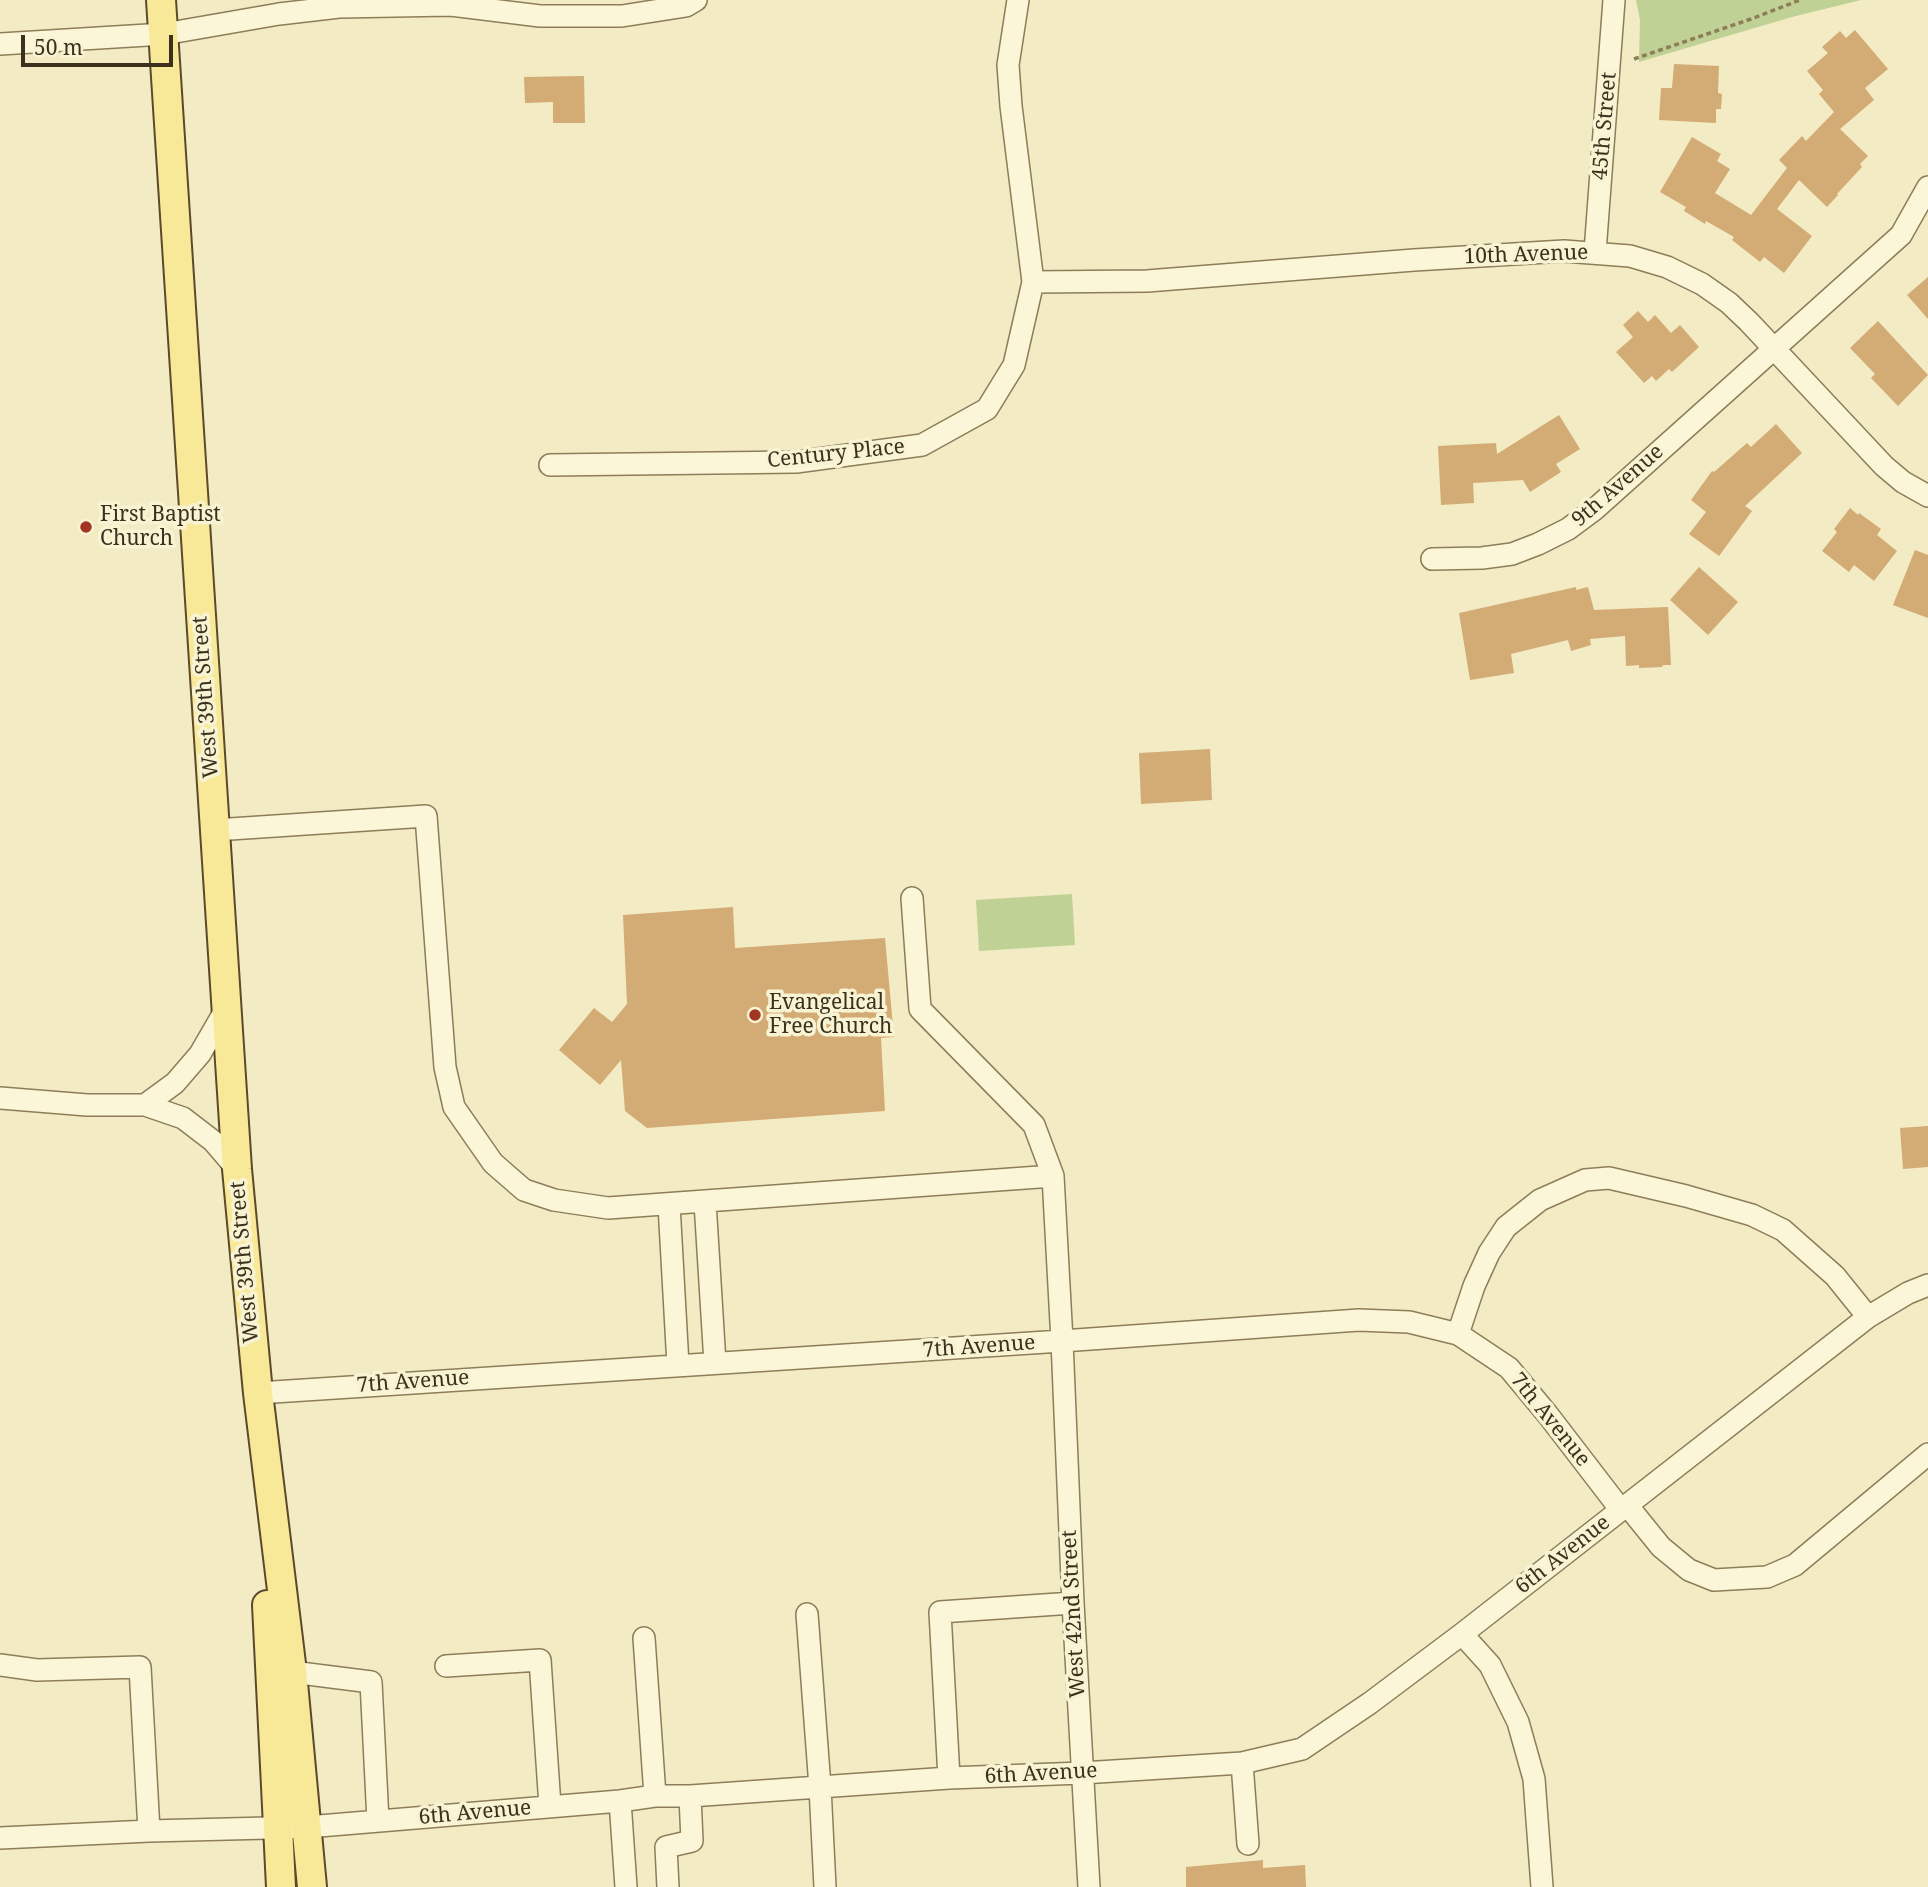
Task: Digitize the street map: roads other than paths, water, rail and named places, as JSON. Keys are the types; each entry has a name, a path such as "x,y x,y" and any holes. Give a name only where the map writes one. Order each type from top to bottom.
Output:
{"main road":[{"name":"West 39th Street","path":"161,0 237,1169 258,1393 292,1672 312,1887"},
{"name":"West 39th Street","path":"258,1393 276,1828 281,1887"}],"street":[{"path":"0,44 164,34 279,13 392,3 451,5 540,16 622,16 686,6 696,0"},
{"name":"Century Place","path":"550,465 796,462 922,445 987,409 1014,365 1033,282 1008,65 1018,0"},
{"name":"45th Street","path":"1595,252 1614,0"},
{"name":"9th Avenue","path":"1432,559 1482,558 1512,554 1568,529 1595,509 1901,235 1928,187"},
{"name":"10th Avenue","path":"1033,282 1147,281 1564,251 1630,257 1667,267 1702,284 1729,303 1884,466 1903,482 1928,496"},
{"path":"215,830 426,816 445,1067 454,1107 493,1163 524,1190 554,1200 608,1208 1054,1176"},
{"name":"West 42nd Street","path":"912,898 920,1009 1034,1125 1054,1176 1089,1887"},
{"path":"145,1105 175,1083 200,1054 226,1009"},
{"path":"0,1098 87,1105 145,1105 183,1118 213,1141 237,1169"},
{"path":"1458,1334 1474,1286 1489,1253 1506,1227 1540,1200 1585,1180 1609,1178 1752,1215 1783,1230 1835,1276 1868,1317"},
{"path":"705,1202 715,1363"},
{"path":"669,1205 678,1365"},
{"name":"6th Avenue","path":"0,1838 307,1827 655,1796 1242,1763 1302,1749 1370,1703 1462,1634 1868,1317 1908,1293 1928,1285"},
{"name":"7th Avenue","path":"258,1393 1359,1320 1409,1322 1458,1334 1509,1368 1624,1507 1661,1547 1689,1570 1714,1580 1767,1577 1795,1565 1928,1454"},
{"path":"949,1778 940,1612 1073,1603"},
{"path":"807,1614 825,1887"},
{"path":"1462,1634 1490,1665 1518,1722 1534,1780 1542,1887"},
{"path":"644,1638 655,1796"},
{"path":"446,1667 540,1660 550,1806"},
{"path":"0,1665 37,1670 140,1667 149,1831"},
{"path":"292,1672 371,1682 378,1821"},
{"path":"1242,1763 1248,1844"},
{"path":"668,1887 666,1847 692,1841 690,1796"},
{"path":"620,1801 626,1887"}],"place":[{"name":"First Baptist Church","path":"86,527"},
{"name":"Evangelical Free Church","path":"755,1015"}]}
